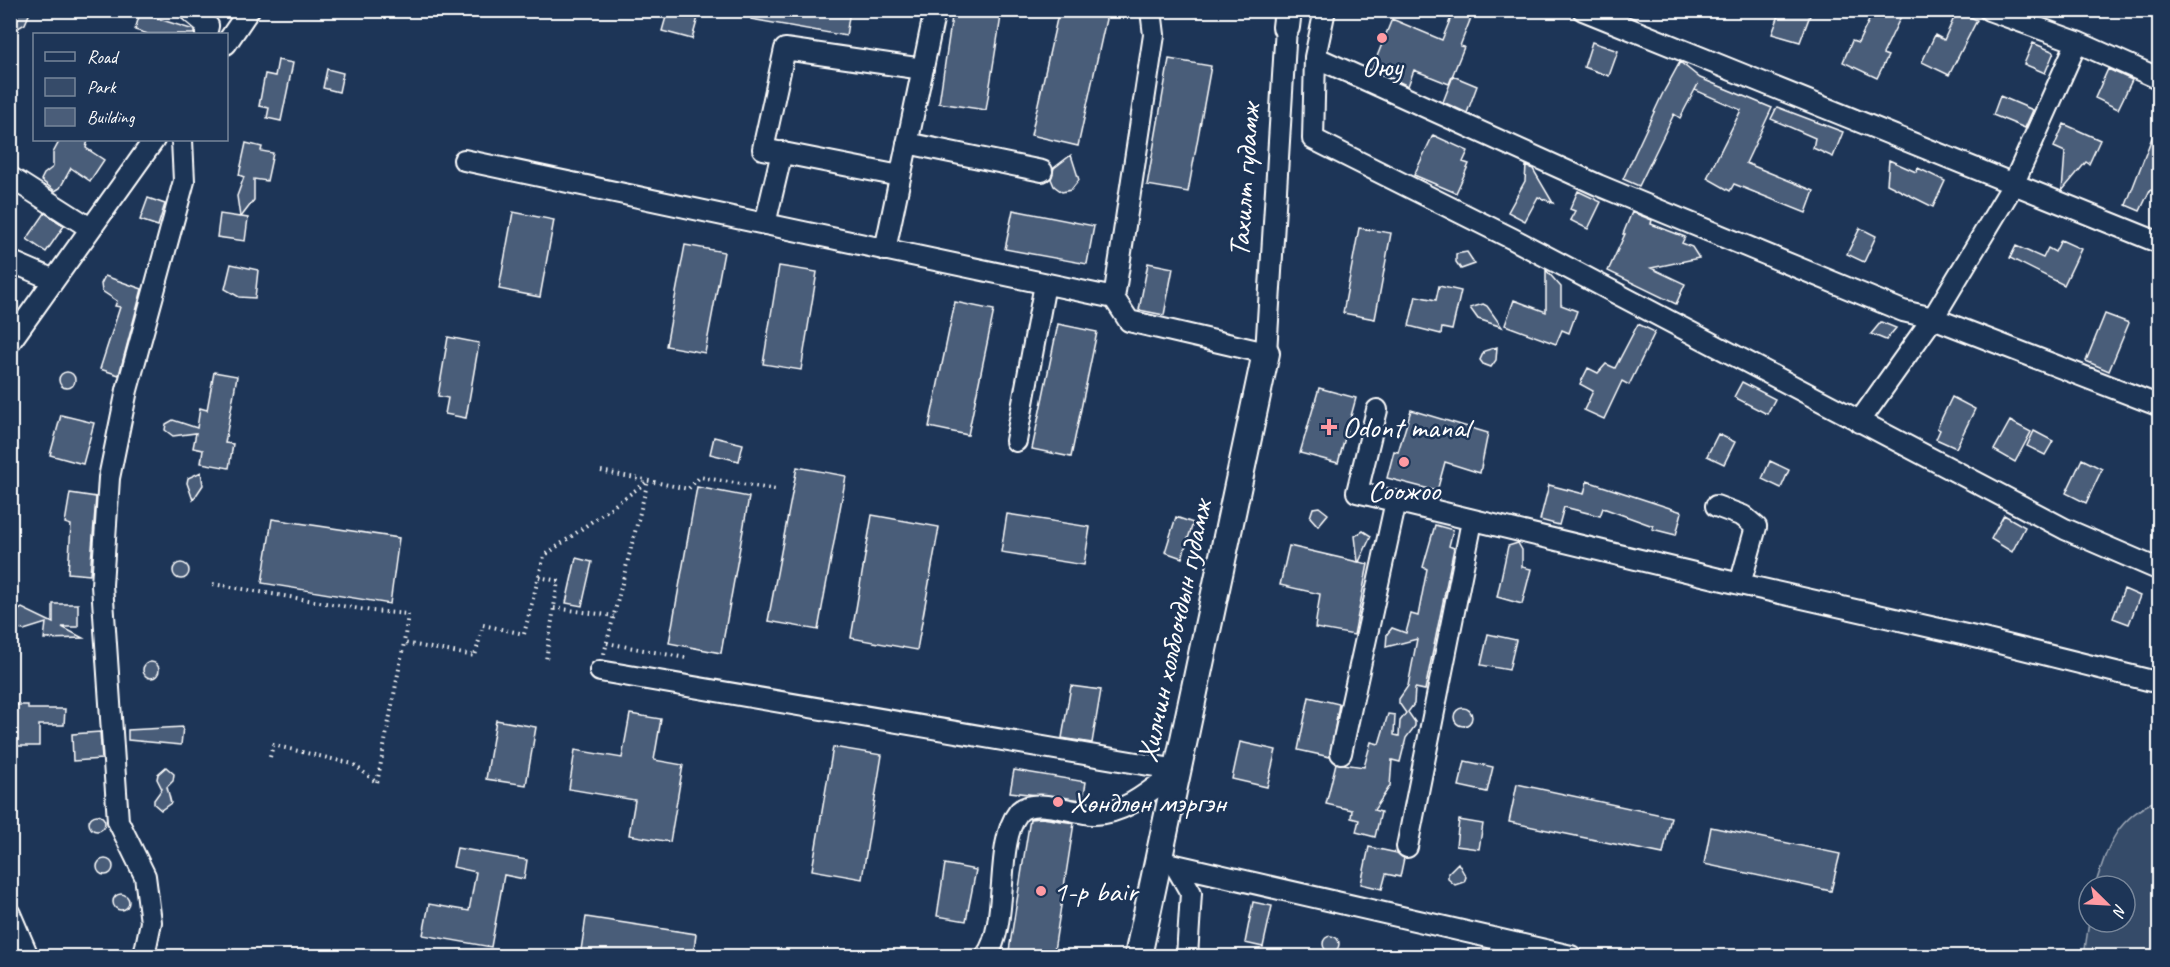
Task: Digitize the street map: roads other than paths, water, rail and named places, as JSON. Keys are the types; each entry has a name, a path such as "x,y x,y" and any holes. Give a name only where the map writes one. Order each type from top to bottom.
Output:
{"main road":[{"name":"Хилчин холбоочдын гудамж","path":"1138,957 1167,863 1178,770 1266,353"}],"street":[{"path":"189,10 208,26 206,33"},
{"path":"228,41 249,10"},
{"path":"885,250 935,10"},
{"path":"1151,10 1154,35 1114,298 1129,321 1266,353"},
{"path":"1325,10 1315,57 1313,139 1513,239 2065,529 2160,570"},
{"path":"1583,10 2160,243"},
{"path":"1989,10 2077,42 2160,79"},
{"name":"Тахилт гудамж","path":"1266,353 1287,19"},
{"path":"1859,422 1934,318 2013,185 2077,42"},
{"path":"900,176 763,148 785,49 923,69"},
{"path":"1315,57 1598,185 1903,311 1934,318 2160,406"},
{"path":"10,342 153,141"},
{"path":"144,957 151,922 145,876 118,821 102,585 109,478 127,390 184,182 182,141"},
{"path":"907,143 1042,171"},
{"path":"765,224 782,152"},
{"path":"464,160 1114,298"},
{"path":"10,177 90,228"},
{"path":"10,261 54,280"},
{"path":"1016,441 1045,284"},
{"path":"1377,410 1357,492 1740,584 1976,637 2160,683"},
{"path":"1341,753 1395,501"},
{"path":"1716,507 1743,516 1756,526 1740,584"},
{"path":"1407,847 1472,521"},
{"path":"600,671 1178,770"},
{"path":"986,957 996,932 1010,829 1018,812 1032,805 1095,814 1121,808 1178,770"},
{"path":"1167,863 1191,893 1192,908 1187,957"},
{"path":"1167,863 1571,957"},
{"path":"10,914 28,957"}],"place":[{"name":"Оюу","path":"1382,38"},
{"name":"Odont manal","path":"1329,427"},
{"name":"Соожоо","path":"1404,462"},
{"name":"Хөндлөн мэргэн","path":"1058,802"},
{"name":"1-p bair","path":"1041,891"}]}
